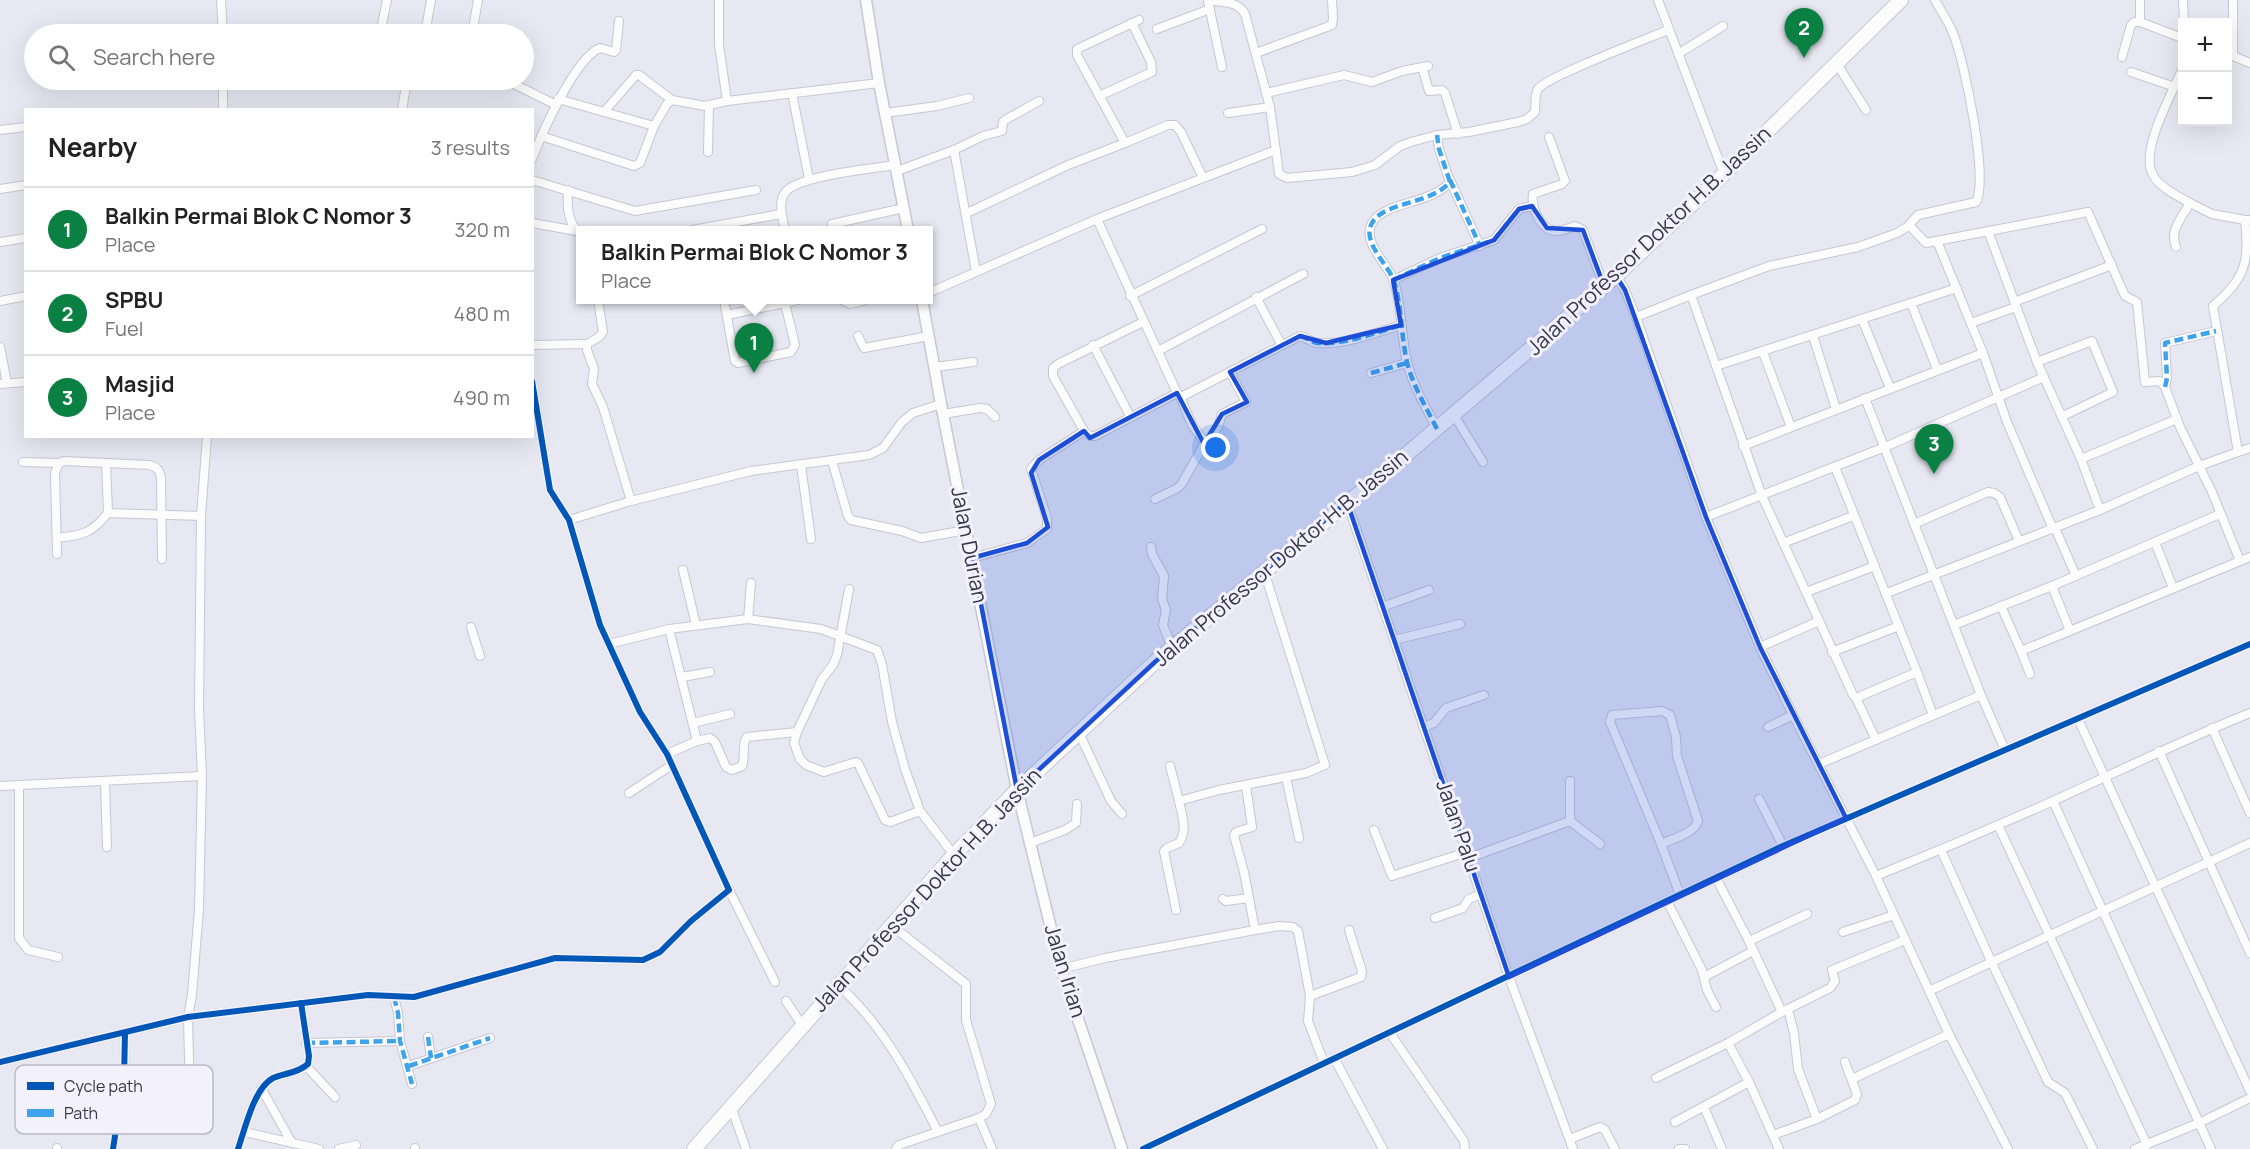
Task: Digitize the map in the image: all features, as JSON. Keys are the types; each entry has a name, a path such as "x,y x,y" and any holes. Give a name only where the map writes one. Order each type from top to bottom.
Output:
{"highway":[{"name":"Jalan Professor Doktor H.B. Jassin","path":"694,1149 891,925 1017,790 1172,648 1454,415 1616,276 1724,174 1901,0"}],"street":[{"path":"221,0 222,24"},
{"path":"382,24 387,0"},
{"path":"427,24 431,0"},
{"path":"474,24 478,0"},
{"path":"719,0 719,45 728,101"},
{"path":"866,0 879,83 907,226"},
{"path":"1256,52 1332,25 1334,18 1332,0"},
{"path":"1658,0 1724,174"},
{"path":"1636,317 1777,263 1858,247 1897,233 1918,215 1976,202 1980,185 1977,140 1962,62 1953,32 1935,0"},
{"path":"2140,0 2140,22"},
{"path":"2183,0 2184,18"},
{"path":"2232,18 2233,0"},
{"path":"1157,29 1209,3 1227,1 1242,8 1270,107 1279,174 1284,178 1337,175 1375,165 1400,146 1437,135 1458,134 1527,119 1535,112 1537,92 1542,85 1668,30"},
{"path":"1209,3 1222,67"},
{"path":"534,154 557,102 591,53 600,48 614,52 616,50 619,21"},
{"path":"1099,96 1152,72 1151,62 1135,21 1077,49 1077,55 1099,96 1125,142"},
{"path":"2122,57 2131,25 2134,22 2140,22 2178,36"},
{"path":"1678,54 1723,26"},
{"path":"2232,55 2250,63"},
{"path":"1837,64 1866,110"},
{"path":"1266,93 1344,75 1372,82 1425,66 1429,91 1442,90 1445,93 1458,134"},
{"path":"2131,72 2175,87"},
{"path":"2181,72 2155,132 2149,158 2153,175 2159,182 2190,203 2212,214 2247,220 2247,240 2243,264 2236,284 2212,306 2238,452"},
{"path":"604,112 636,75 672,100 695,105 879,83"},
{"path":"223,90 223,108"},
{"path":"402,108 405,90"},
{"path":"529,90 557,102 654,126"},
{"path":"792,93 809,179"},
{"path":"885,113 944,105 969,98"},
{"path":"541,136 634,166 640,163 654,126 667,104 672,100"},
{"path":"784,226 782,196 797,183 809,179 896,168 954,150 1002,130 1005,120 1039,101"},
{"path":"708,152 710,105"},
{"path":"1228,113 1270,107"},
{"path":"967,213 1068,165 1168,125 1175,124 1181,132 1203,178"},
{"path":"0,130 24,127"},
{"path":"1437,135 1439,149 1450,180 1480,246"},
{"path":"1549,137 1565,181 1533,194 1532,206 1547,228 1556,231 1575,226 1583,230 1604,286"},
{"path":"954,150 976,272"},
{"path":"933,291 1097,219 1276,150"},
{"path":"1437,429 1407,363 1393,280 1373,247 1370,233 1372,222 1384,211 1410,204 1442,189 1450,180"},
{"path":"534,181 641,211 756,190"},
{"path":"0,189 24,186"},
{"path":"568,190 568,213 576,228"},
{"path":"2176,247 2173,236 2175,229 2190,203"},
{"path":"1393,280 1440,258 1494,240 1519,209 1532,206"},
{"path":"832,224 904,208"},
{"path":"1909,225 1926,243 2088,212 2126,298 2136,300 2138,305 2145,382 2160,381 2165,387 2240,561"},
{"path":"718,226 782,214"},
{"path":"1097,219 1130,296 1192,425 1205,443"},
{"path":"534,224 576,232"},
{"path":"1130,296 1262,229"},
{"path":"1988,231 2037,362 2063,416 2100,510"},
{"path":"0,242 24,238"},
{"path":"1937,241 1983,353 1998,397 2076,576"},
{"path":"1971,323 2112,265"},
{"path":"1158,351 1303,274"},
{"path":"1616,276 1625,290 1636,317 1706,517 1760,647 1792,715 1876,876 1949,1034 2008,1149"},
{"path":"1716,366 1957,288"},
{"path":"1691,295 1762,496 1832,652 1876,740"},
{"path":"0,301 24,296"},
{"path":"1256,297 1281,344"},
{"path":"1911,303 1937,369"},
{"path":"534,345 587,344 599,337 603,332 599,304"},
{"path":"725,304 736,362 791,352 795,345 785,304"},
{"path":"727,315 780,304"},
{"name":"Jalan Durian","path":"923,304 1017,790"},
{"path":"1862,319 1890,388"},
{"path":"1143,321 1058,364 1053,372 1084,431 1090,436 1095,436 1130,416 1178,395 1186,396 1281,344 1302,335 1312,342 1326,343 1364,337 1401,325"},
{"path":"2165,387 2167,378 2165,343 2216,331"},
{"path":"858,336 864,348 929,336"},
{"path":"1813,336 1836,409"},
{"path":"2037,362 2092,341 2113,392 2063,416"},
{"path":"587,344 594,369 592,384 603,407 631,501"},
{"path":"1094,345 1130,416"},
{"path":"0,347 4,383 24,381"},
{"path":"1763,352 1791,427"},
{"path":"1743,446 1983,353"},
{"path":"934,368 973,362"},
{"path":"1371,373 1407,363"},
{"path":"1155,499 1181,485 1205,443 1218,428 1222,414 1246,402 1230,372"},
{"path":"1706,517 1885,447 2044,377"},
{"path":"534,393 550,490 568,520 600,625 640,712 667,754 729,890 775,982"},
{"path":"1865,398 1953,625 2005,750"},
{"path":"568,520 631,501 751,471 869,455 883,448 908,416 942,409 984,408 995,417"},
{"path":"1454,415 1483,462"},
{"path":"2081,459 2177,419"},
{"path":"972,558 1027,543 1047,529 1047,518 1031,469 1039,460 1084,431"},
{"path":"189,1065 188,1017 199,909 202,776 199,709 201,516 207,438"},
{"path":"1887,593 2100,510 2199,466 2250,448"},
{"path":"23,462 59,463 64,461 155,466 159,470 160,477 162,560"},
{"path":"832,461 851,520 902,531 921,538 966,530"},
{"path":"57,554 55,473 59,463"},
{"path":"57,538 84,535 96,527 108,513 106,463"},
{"path":"801,465 811,538"},
{"path":"1835,466 1853,516 1887,593 1933,715"},
{"path":"1914,524 1988,492 2000,497 2019,541"},
{"name":"Jalan Palu","path":"1347,502 1509,976 1574,1149"},
{"path":"108,513 201,516"},
{"path":"1953,625 2052,586 2220,514"},
{"path":"1783,543 1853,516"},
{"path":"2155,542 2174,588"},
{"path":"1151,547 1152,554 1164,576 1162,599 1166,610 1163,626 1172,648"},
{"path":"2021,651 2250,557"},
{"path":"1806,592 1875,566"},
{"path":"683,570 696,626"},
{"path":"1179,801 1219,790 1306,773 1325,765 1264,572"},
{"path":"748,619 751,583"},
{"path":"2052,586 2070,632"},
{"path":"849,589 837,655 833,665 822,679 794,743 800,759 806,765 824,772 858,763 885,820 890,822 920,811"},
{"path":"1382,607 1430,591"},
{"path":"2001,606 2030,674"},
{"path":"609,644 669,629 748,619 807,626 877,650 892,722 920,811 954,855"},
{"path":"1760,647 1819,621"},
{"path":"1394,640 1460,624"},
{"path":"1832,652 1899,626"},
{"path":"471,627 480,656"},
{"path":"669,629 697,741"},
{"path":"1143,1149 1783,846 2250,644"},
{"path":"682,677 710,672"},
{"path":"1856,698 1917,672"},
{"path":"1423,727 1434,723 1446,708 1484,694"},
{"path":"1819,764 1981,695"},
{"path":"1661,844 1691,831 1696,827 1698,821 1677,756 1676,737 1670,716 1662,711 1612,715 1612,728 1680,895"},
{"path":"1876,876 2054,801 2158,751 2250,713"},
{"path":"693,723 730,714"},
{"path":"1768,727 1792,715"},
{"path":"2078,719 2250,1091"},
{"path":"2212,728 2250,813"},
{"path":"667,754 710,738 715,742 726,767 732,770 742,766 745,755 744,742 747,737 797,732"},
{"path":"1079,733 1111,801 1122,814"},
{"path":"2158,751 2250,953"},
{"path":"629,793 672,765"},
{"path":"1170,766 1185,827 1179,843 1164,851 1176,910"},
{"path":"0,786 202,776"},
{"path":"1286,777 1299,838"},
{"path":"105,781 107,847"},
{"path":"1570,781 1570,821"},
{"path":"19,785 19,938 28,950 58,957"},
{"path":"1246,786 1252,826 1236,832 1234,836 1255,930"},
{"name":"Jalan Irian","path":"1017,790 1061,969 1122,1149"},
{"path":"1759,799 1783,846"},
{"path":"2054,801 2211,1149"},
{"path":"1030,843 1071,827 1078,819 1077,804"},
{"path":"1374,830 1392,876 1468,855 1570,821"},
{"path":"1570,821 1600,844"},
{"path":"1998,825 2147,1145"},
{"path":"1929,991 2250,843"},
{"path":"1941,850 2048,1082 2064,1093 2093,1149"},
{"path":"1716,878 1785,1010 1794,1032 1798,1069 1817,1119"},
{"path":"0,1062 188,1017 368,995 414,997 555,958 643,960 660,952 701,911 729,890"},
{"path":"1435,918 1465,907 1469,899 1481,894"},
{"path":"1223,899 1226,901 1249,898"},
{"path":"1667,901 1716,1007"},
{"path":"1749,941 1807,914"},
{"path":"1843,932 1894,915"},
{"path":"891,925 965,982 966,1020 991,1104 986,1113 978,1118 899,1145 896,1149"},
{"path":"1061,969 1105,958 1255,930 1290,926 1296,928 1310,996 1308,1021 1324,1063"},
{"path":"1310,996 1358,979 1362,975 1348,930"},
{"path":"1656,1078 1728,1043 1785,1010 1830,988 1835,981 1832,970 1905,940"},
{"path":"1704,977 1753,951"},
{"path":"838,985 887,1040 913,1082 937,1131"},
{"path":"394,997 398,1012 400,1041 409,1066 412,1084"},
{"path":"786,1001 802,1026"},
{"path":"237,1149 261,1088 275,1077 306,1066 309,1061 301,1004"},
{"path":"124,1065 125,1033"},
{"path":"1390,1033 1464,1142 1465,1149"},
{"path":"1852,1079 1949,1034"},
{"path":"428,1037 431,1058"},
{"path":"409,1066 490,1038"},
{"path":"306,1043 400,1041"},
{"path":"1728,1043 1779,1149"},
{"path":"1334,1058 1383,1149"},
{"path":"1773,1136 1817,1119 1855,1100 1857,1094 1845,1062"},
{"path":"306,1066 336,1097"},
{"path":"1675,1122 1749,1083"},
{"path":"261,1088 292,1143"},
{"path":"2135,1149 2199,1123 2250,1098"},
{"path":"731,1105 746,1149"},
{"path":"1704,1107 1722,1149"},
{"path":"978,1118 992,1149"},
{"path":"1570,1139 1600,1127 1605,1130 1615,1149"},
{"path":"244,1132 319,1149"},
{"path":"113,1149 115,1134"},
{"path":"339,1149 356,1145"},
{"path":"1679,1149 1685,1149"}],"highlighted area":[{"path":"1532,206 1547,228 1583,230 1604,286 1616,276 1625,290 1706,517 1760,647 1846,818 1509,977 1347,502 1155,662 1017,790 972,558 1027,543 1048,527 1031,473 1039,460 1084,431 1090,438 1177,393 1204,444 1222,414 1247,402 1230,372 1300,336 1326,343 1401,325 1393,280 1494,240 1519,209"}],"marked path":[{"path":"1437,135 1439,149 1450,182 1432,195 1381,214 1370,228 1370,236 1376,252 1394,281 1410,371 1437,429"},
{"path":"1450,180 1480,246"},
{"path":"1393,280 1440,258 1494,240 1519,209 1532,206"},
{"path":"1300,336 1317,343 1338,342 1360,338 1401,325"},
{"path":"2165,387 2167,378 2165,343 2216,331"},
{"path":"1371,373 1407,363"},
{"path":"394,997 398,1013 400,1041 412,1084"},
{"path":"428,1037 431,1058"},
{"path":"409,1066 490,1038"},
{"path":"306,1043 400,1041"}],"cycle path":[{"path":"0,1062 188,1017 368,995 414,997 555,958 643,960 660,952 691,921 729,890 667,754 640,712 600,625 569,520 550,490 534,393"},
{"path":"1143,1149 1783,846 2250,644"},
{"path":"238,1149 260,1090 273,1078 296,1071 308,1064 309,1056 301,1003"},
{"path":"124,1065 125,1033"},
{"path":"113,1149 115,1134"}],"place":[{"name":"SPBU","path":"1804,58"},
{"name":"Balkin Permai Blok C Nomor 3","path":"754,373"},
{"name":"Masjid","path":"1934,474"}]}
